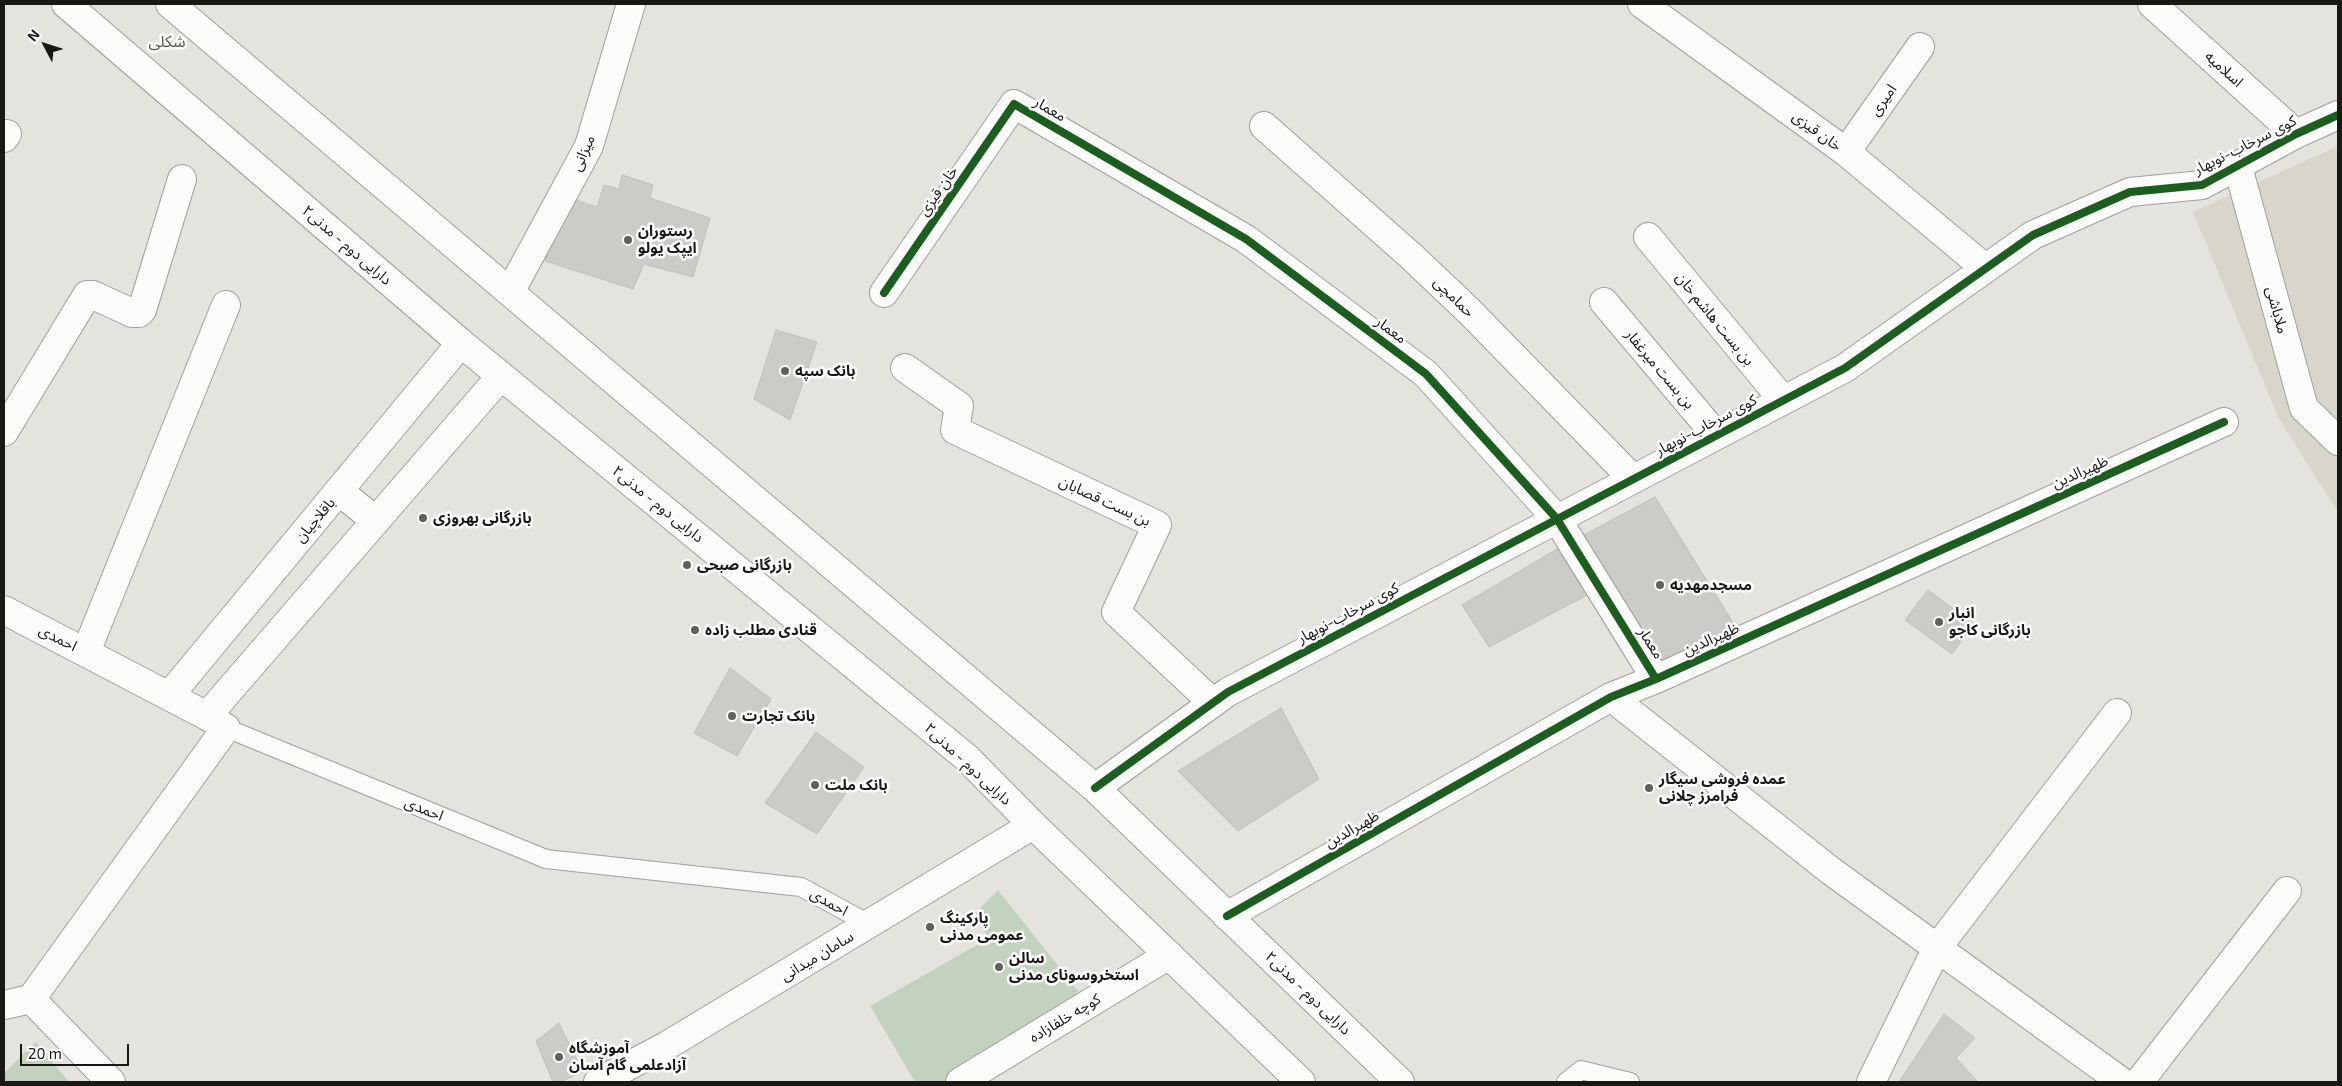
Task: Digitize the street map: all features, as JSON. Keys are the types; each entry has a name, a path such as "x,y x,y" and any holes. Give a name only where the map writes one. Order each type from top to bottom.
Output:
{"street":[{"name":"دارایی دوم - مدنی۲","path":"66,4 461,343 967,758 1033,825 1301,1082"},
{"name":"دارایی دوم - مدنی۲","path":"170,4 1095,788 1400,1082"},
{"name":"میزانی","path":"510,292 589,146 631,4"},
{"name":"خان قیزی","path":"1642,4 1846,152 1985,268"},
{"name":"اسلامیه","path":"2152,4 2296,134"},
{"name":"امیری","path":"1846,152 1920,47"},
{"name":"خان قیزی","path":"884,293 1014,104"},
{"name":"معمار","path":"1014,104 1246,239 1426,374 1557,519 1656,679"},
{"name":"کوی سرخاب-نوبهار","path":"1095,788 1228,692 1845,368 2033,235 2130,192 2202,185 2296,134 2338,115"},
{"name":"حمامچی","path":"1264,126 1411,256 1469,311 1633,479"},
{"name":"ملاباشی","path":"2238,166 2304,408 2338,441"},
{"path":"4,432 87,295 93,295 132,314 139,313 142,310 182,179"},
{"name":"بن بست هاشم خان","path":"1648,237 1783,400"},
{"name":"بن بست میرغفار","path":"1604,302 1716,435"},
{"path":"86,652 226,305"},
{"name":"باقلاچیان","path":"169,696 461,343"},
{"name":"بن بست قصابان","path":"905,368 959,406 955,430 1157,525 1116,612 1213,703"},
{"path":"4,1005 31,999 217,722 376,521 501,376"},
{"name":"ظهیرالدین","path":"1227,916 1611,697 1656,679 2224,422"},
{"path":"339,491 376,521"},
{"name":"احمدی","path":"4,610 217,722"},
{"path":"1611,697 1831,871 2122,1082"},
{"path":"1871,1082 1937,948 2117,713"},
{"name":"سامان میدانی","path":"598,1082 666,1046 1033,825"},
{"path":"2139,1082 2287,891"},
{"name":"کوچه خلفازاده","path":"960,1082 1169,955"},
{"path":"31,999 111,1082"}],"lane":[{"name":"احمدی","path":"217,722 546,859 801,887 869,924"},
{"path":"1566,1082 1581,1070 1630,1082"}],"shaded area":[{"path":"2338,146 2338,512 2279,419 2193,212"}],"green space":[{"name":"سالن استخروسونای مدنی","path":"998,890 1082,996 947,1082 915,1082 870,1006 989,938 973,915"},
{"path":"36,1042 69,1082 4,1082 4,1073"}],"building":[{"name":"رستوران ایپک یولو","path":"622,175 653,185 650,198 710,218 693,277 644,264 633,289 545,261 566,197 597,207 604,185 619,189"},
{"name":"بانک سپه","path":"776,330 817,342 790,420 754,399"},
{"name":"مسجدمهدیه","path":"1655,497 1740,634 1660,666 1582,536"},
{"path":"1557,549 1587,595 1489,647 1462,605"},
{"name":"انبار بازرگانی کاجو","path":"1928,590 1974,624 1952,654 1905,620"},
{"name":"بانک تجارت","path":"730,668 771,699 737,756 694,733"},
{"path":"1281,708 1319,779 1238,831 1178,771"},
{"name":"بانک ملت","path":"816,732 864,767 817,834 765,803"},
{"path":"1944,1014 1975,1038 1956,1058 1978,1082 1899,1082"},
{"name":"آموزشگاه آزادعلمی گام آسان","path":"559,1023 583,1072 560,1082 553,1082 536,1041"}],"cycle path":[{"path":"884,293 1014,104 1246,239 1426,374 1557,519 1656,679"},
{"path":"1095,788 1228,692 1845,368 2033,235 2130,192 2202,185 2296,134 2338,115"},
{"path":"1227,916 1611,697 1656,679 2224,422"}],"place":[{"name":"رستوران ایپک یولو","path":"628,240"},
{"name":"بانک سپه","path":"785,371"},
{"name":"بازرگانی بهروزی","path":"423,518"},
{"name":"بازرگانی صبحی","path":"687,565"},
{"name":"مسجدمهدیه","path":"1660,585"},
{"name":"انبار بازرگانی کاجو","path":"1939,622"},
{"name":"قنادی مطلب زاده","path":"695,630"},
{"name":"بانک تجارت","path":"732,716"},
{"name":"بانک ملت","path":"815,785"},
{"name":"عمده فروشی سیگار فرامرز چلانی","path":"1649,788"},
{"name":"پارکینگ عمومی مدنی","path":"930,927"},
{"name":"سالن استخروسونای مدنی","path":"999,967"},
{"name":"آموزشگاه آزادعلمی گام آسان","path":"559,1057"}],"district":[{"name":"شکلی","path":"167,42"}]}
